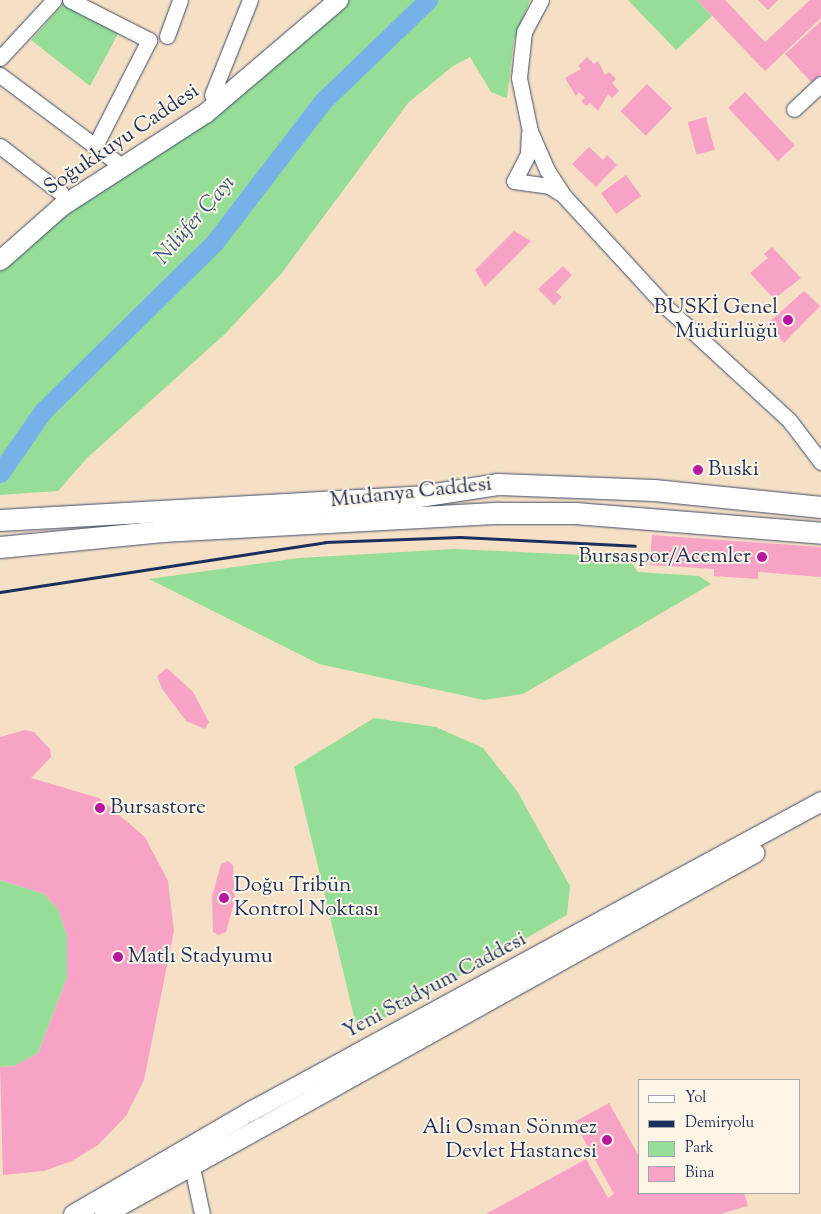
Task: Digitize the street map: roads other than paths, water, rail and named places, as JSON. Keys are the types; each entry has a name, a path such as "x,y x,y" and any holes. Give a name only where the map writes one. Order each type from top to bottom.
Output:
{"highway":[{"name":"Mudanya Caddesi","path":"0,520 66,511 414,497 497,484 654,490 821,507"},
{"path":"0,513 66,511"},
{"name":"Mudanya Caddesi","path":"0,547 162,531 499,513 576,513 821,533"}],"main road":[{"name":"Soğukkuyu Caddesi","path":"0,245 61,193 115,161 212,95 324,0"},
{"name":"Soğukkuyu Caddesi","path":"0,260 61,206 205,113 338,0"},
{"name":"Yeni Stadyum Caddesi","path":"104,1214 184,1164 252,1110 821,801"},
{"name":"Yeni Stadyum Caddesi","path":"73,1214 214,1152 535,978 821,814"}],"street":[{"path":"0,58 54,0"},
{"path":"70,0 149,40 96,146"},
{"path":"167,36 180,0"},
{"path":"212,95 250,0"},
{"path":"541,0 524,32 519,56 530,131 528,154 514,180 549,186 564,196 665,306 789,420 821,462"},
{"path":"0,75 115,161"},
{"path":"794,109 821,84"},
{"path":"530,131 564,196"},
{"path":"0,146 61,193"},
{"path":"197,1196 214,1152"},
{"path":"184,1164 197,1196 201,1214"},
{"path":"184,1164 201,1214"}],"waterway":[{"name":"Nilüfer Çayı","path":"0,473 43,411 214,243 323,101 428,0"}],"railway":[{"path":"0,592 325,542 460,537 635,546"}],"place":[{"name":"BUSKİ Genel Müdürlüğü","path":"788,320"},
{"name":"Buski","path":"698,470"},
{"name":"Bursaspor/Acemler","path":"762,557"},
{"name":"Bursastore","path":"100,808"},
{"name":"Doğu Tribün Kontrol Noktası","path":"224,898"},
{"name":"Matlı Stadyumu","path":"118,957"},
{"name":"Ali Osman Sönmez Devlet Hastanesi","path":"607,1140"}]}
